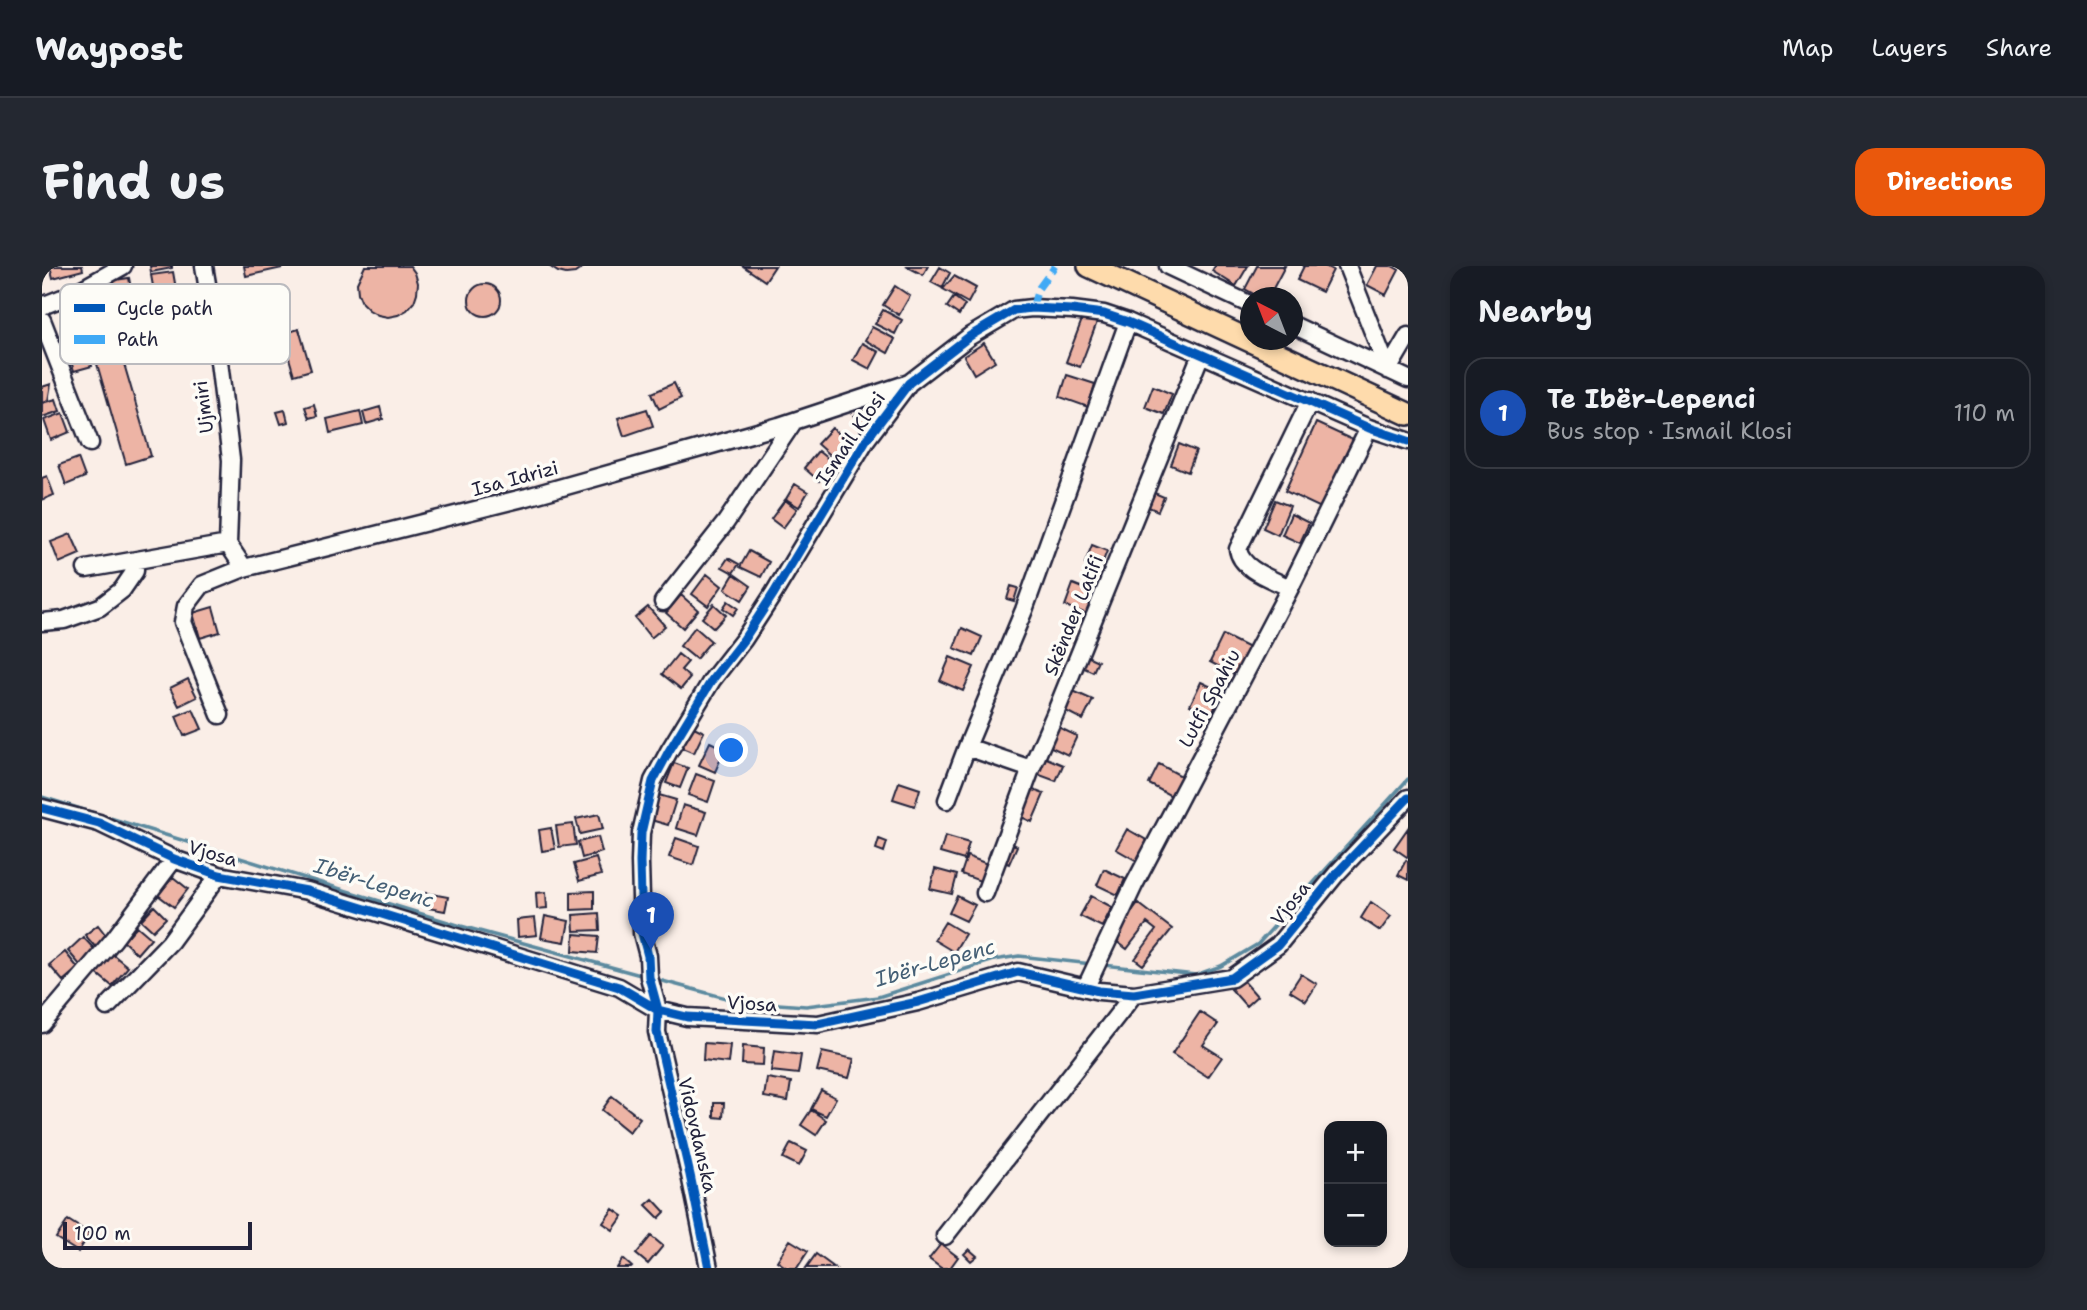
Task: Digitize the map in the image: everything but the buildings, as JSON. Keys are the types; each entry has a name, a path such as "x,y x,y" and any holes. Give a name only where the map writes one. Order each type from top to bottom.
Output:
{"main road":[{"path":"1095,269 1408,414"}],"street":[{"path":"90,284 121,266"},
{"name":"Ujmiri","path":"204,266 207,284"},
{"path":"1168,266 1240,300"},
{"path":"1347,266 1388,370"},
{"path":"42,306 60,299"},
{"name":"Ismail Klosi","path":"658,1010 642,933 639,862 641,833 653,781 712,680 744,639 774,593 866,440 909,383 970,336 1014,310 1032,307 1104,314 1128,322 1369,428 1408,441"},
{"path":"42,320 90,443"},
{"path":"947,800 1024,610 1128,322"},
{"path":"1303,330 1408,379"},
{"path":"1388,370 1408,336"},
{"name":"Skënder Latifi","path":"985,893 1031,769 1201,354"},
{"name":"Ujmiri","path":"219,364 231,460 228,544"},
{"name":"Isa Idrizi","path":"244,568 527,498 794,421 909,383"},
{"path":"1290,588 1245,564 1238,549 1310,401"},
{"path":"663,602 726,522 794,421"},
{"name":"Lutfi Spahiu","path":"1086,987 1134,885 1290,588 1369,428"},
{"path":"86,569 228,544 244,568 202,585 186,606 183,622 220,715"},
{"path":"42,622 64,620 100,607 122,590 135,571 135,561"},
{"path":"967,747 1031,769"},
{"name":"Vjosa","path":"42,808 99,823 174,859 219,875 332,898 619,987 658,1010 687,1017 818,1024 918,1002 1018,972 1099,990 1135,994 1232,978 1278,946 1337,873 1408,798"},
{"path":"42,1024 114,939 174,859"},
{"path":"107,1007 170,942 219,875"},
{"path":"945,1236 1135,994"},
{"name":"Vidovdanska","path":"658,1010 657,1032 709,1268"}],"waterway":[{"name":"Ibër-Lepenc","path":"1103,965 1196,975 1221,966 1258,944 1408,779"},
{"name":"Ibër-Lepenc","path":"42,797 461,926 644,976"},
{"name":"Ibër-Lepenc","path":"655,979 737,1001 806,1006 878,997 994,960 1019,956 1092,964"}],"marked path":[{"path":"1032,308 1038,289 1055,266"}],"cycle path":[{"path":"709,1268 657,1032 658,1010 642,933 641,833 653,781 669,751 712,680 744,639 774,593 866,440 909,383 970,336 1014,310 1072,310 1104,314 1128,322 1369,428 1408,441"},
{"path":"42,808 99,823 174,859 219,875 307,891 619,987 658,1010 687,1017 818,1024 918,1002 1018,972 1099,991 1134,994 1232,978 1278,945 1337,873 1408,798"}],"place":[{"name":"Te Ibër-Lepenci","path":"651,950"}]}
